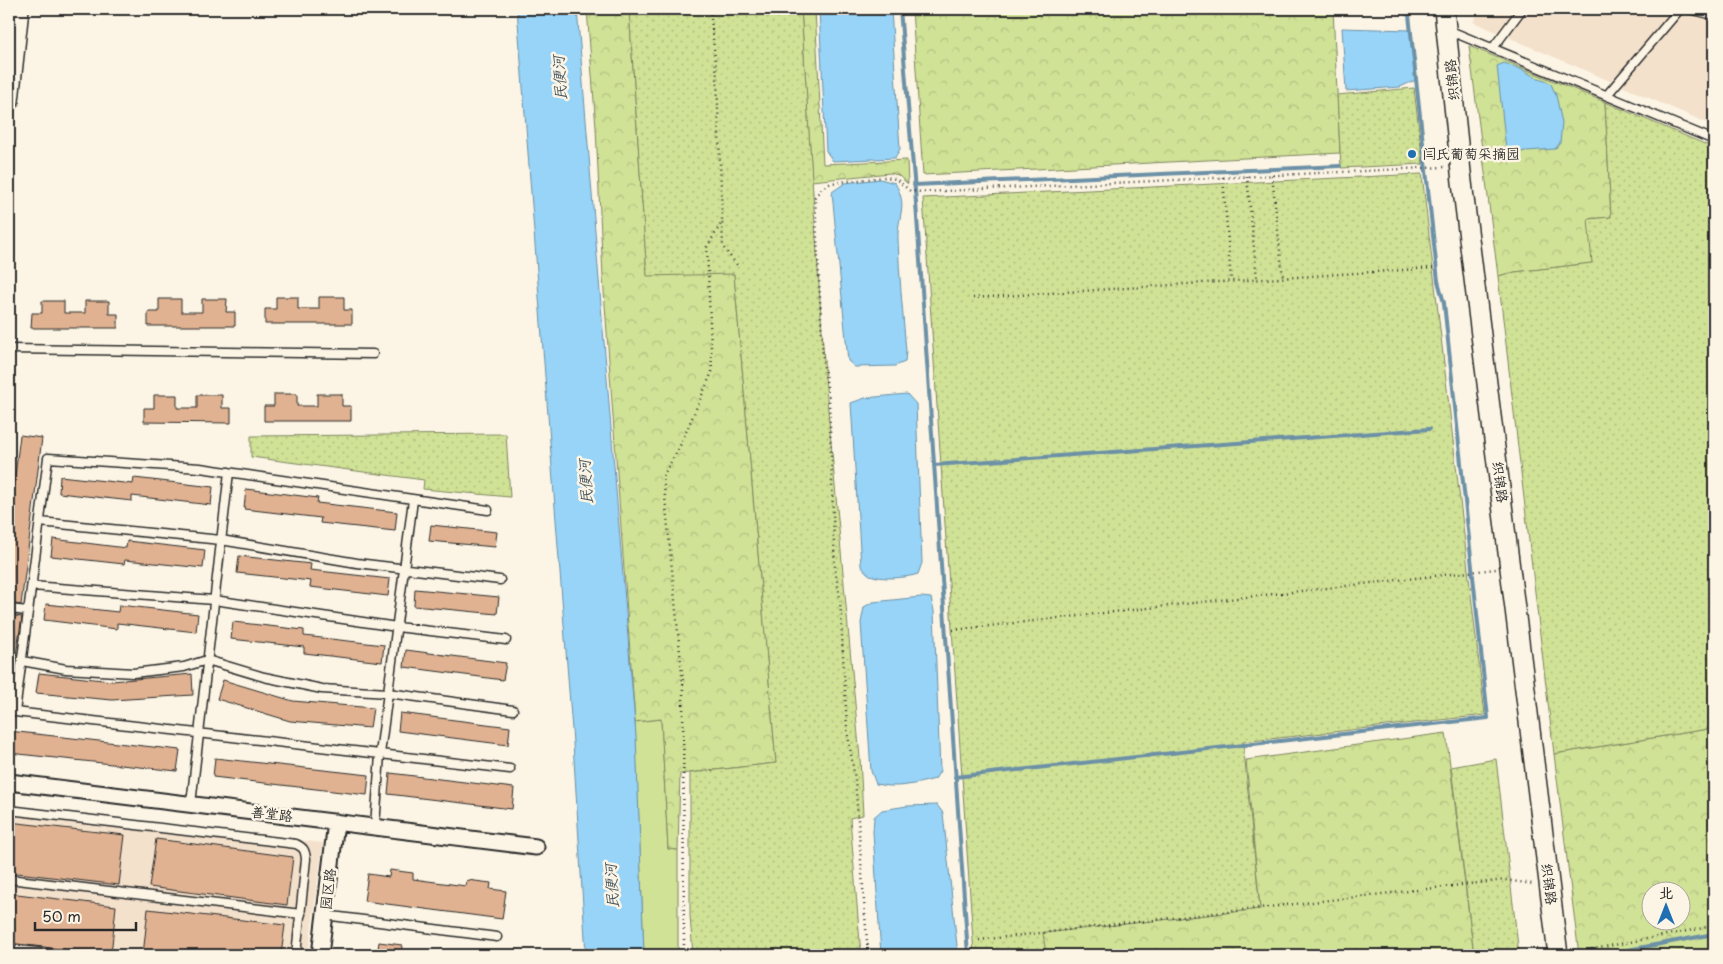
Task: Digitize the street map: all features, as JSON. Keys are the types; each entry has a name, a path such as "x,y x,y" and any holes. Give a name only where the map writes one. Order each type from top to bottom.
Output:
{"street":[{"name":"织锦路","path":"1444,9 1465,202 1550,886 1563,954"},
{"path":"9,101 15,17"},
{"name":"善堂路","path":"9,782 536,847"},
{"name":"园区路","path":"320,955 336,822"}],"lane":[{"path":"1493,48 1522,9"},
{"path":"1606,95 1680,9"},
{"path":"1689,9 1714,15"},
{"path":"1446,29 1714,140"},
{"path":"9,349 373,354"},
{"path":"488,510 200,468 48,458 15,712 510,769"},
{"path":"190,804 229,472"},
{"path":"375,827 380,754 414,500"},
{"path":"40,522 222,540 404,569 500,580"},
{"path":"32,586 214,600 397,628 506,640"},
{"path":"9,610 28,611"},
{"path":"22,661 66,669 133,673 184,667 207,660 264,677 322,689 388,693 513,710"},
{"path":"9,810 296,844 302,847 306,851 306,859 296,955"},
{"path":"9,879 301,914"},
{"path":"324,915 497,936"},
{"path":"9,949 64,955"}],"path":[{"path":"710,9 717,77 723,247 737,265"},
{"path":"868,955 855,780 847,729 840,598 835,569 829,399 823,361 814,197 822,188 831,183 885,177 896,179 910,191 920,192 1432,167"},
{"path":"1272,175 1283,278"},
{"path":"1247,176 1257,279"},
{"path":"1223,177 1231,281"},
{"path":"684,955 683,684 663,476 679,448 712,372 707,247 722,222"},
{"path":"973,298 1434,268"},
{"path":"953,630 1478,571"},
{"path":"978,940 1505,880 1550,886"},
{"path":"1563,954 1714,926"}],"shaded area":[{"path":"1481,9 1714,9 1714,126 1473,22"},
{"path":"9,805 323,843 308,955 9,955"}],"green space":[{"path":"587,9 629,9 647,275 734,273 776,763 680,774 678,850 668,849 661,719 635,722 603,277 596,128"},
{"path":"629,9 801,9 825,377 860,758 863,815 850,818 861,955 693,955 690,916 690,773 776,763 734,274 647,276"},
{"path":"801,9 815,9 823,164 907,160 908,184 898,175 890,173 812,181"},
{"path":"912,9 1333,9 1340,153 923,175"},
{"path":"1469,46 1605,102 1611,217 1589,219 1593,263 1515,272 1498,276"},
{"path":"1414,88 1423,164 1341,168 1337,95"},
{"path":"1605,102 1714,148 1714,728 1554,754 1498,276 1515,272 1592,263 1588,219 1611,217"},
{"path":"1422,174 1485,715 1243,742 1260,909 1043,933 1046,955 974,955 923,198"},
{"path":"506,434 510,497 423,489 424,480 251,457 251,436"},
{"path":"661,719 668,849 678,850 678,955 644,955 635,722"},
{"path":"1714,728 1714,955 1579,955 1554,754"},
{"path":"1446,733 1474,955 1046,955 1042,933 1260,909 1246,760"},
{"path":"1496,759 1519,955 1474,955 1451,767"}],"water":[{"name":"民便河","path":"517,9 577,9 636,736 644,955 586,955 573,743"},
{"path":"819,9 891,9 900,149 895,158 833,161 826,151"},
{"path":"1342,28 1411,30 1416,80 1400,87 1346,91"},
{"path":"1504,63 1551,84 1556,95 1562,123 1560,143 1555,149 1513,152 1506,149 1497,66"},
{"path":"880,179 895,183 902,205 898,239 906,351 905,362 895,366 855,367 848,361 832,192 845,183"},
{"path":"907,394 916,404 922,563 918,574 907,577 881,578 870,575 861,566 851,403 865,398"},
{"path":"921,597 931,598 934,611 940,771 935,779 913,784 891,786 876,784 871,771 861,623 864,607 873,602"},
{"path":"937,805 943,813 958,955 881,955 873,832 874,817 882,810 907,806"}],"building":[{"path":"276,297 298,297 298,309 319,309 319,297 344,297 344,310 352,310 352,324 265,324 265,309 276,309"},
{"path":"159,299 181,299 181,312 202,312 202,299 227,299 226,312 235,312 235,326 148,326 148,312 159,312"},
{"path":"42,301 64,301 64,313 85,313 85,301 109,301 109,314 118,314 118,328 31,328 32,313 42,313"},
{"path":"274,394 297,394 297,406 317,406 317,394 342,394 342,406 351,406 351,421 264,421 264,406 274,406"},
{"path":"154,395 177,395 177,408 197,408 197,395 222,395 222,408 231,408 231,423 144,422 144,408 154,408"},
{"path":"20,435 42,438 21,605 9,603 9,525"},
{"path":"60,476 133,484 134,478 213,487 211,505 132,496 132,501 59,493"},
{"path":"246,489 318,498 317,503 397,512 395,531 320,523 321,518 244,509"},
{"path":"431,525 497,532 495,547 429,541"},
{"path":"53,539 126,548 127,541 205,550 203,568 125,560 124,564 51,556"},
{"path":"239,556 311,564 310,570 390,579 388,596 310,587 311,581 237,573"},
{"path":"415,589 499,597 497,614 414,606"},
{"path":"46,604 118,612 119,605 198,614 196,632 117,623 117,629 44,620"},
{"path":"9,615 22,617 15,661 9,661"},
{"path":"233,622 304,630 304,636 384,645 382,662 304,653 304,647 231,639"},
{"path":"406,650 506,663 503,680 404,667"},
{"path":"39,673 112,681 192,674 193,695 112,700 36,693"},
{"path":"223,680 293,701 373,708 370,728 290,721 217,699"},
{"path":"400,713 510,727 508,745 398,731"},
{"path":"9,731 180,750 177,771 9,753"},
{"path":"215,758 369,775 367,795 213,777"},
{"path":"390,773 514,788 512,809 388,794"},
{"path":"9,822 125,835 119,885 9,872"},
{"path":"156,839 293,857 287,905 149,887"},
{"path":"390,870 413,873 413,879 466,886 467,880 491,883 490,889 506,891 502,919 364,901 368,874 389,877"},
{"path":"9,893 116,906 111,955 9,943"},
{"path":"148,909 285,925 281,955 143,955"},
{"path":"379,942 402,945 401,955 377,955"}],"waterway":[{"path":"900,9 916,203 968,955"},
{"path":"955,777 1488,718 1444,303 1438,281 1409,15 1393,9"},
{"path":"914,185 1340,166"},
{"path":"934,465 1430,429"},
{"path":"1601,955 1714,934"}],"place":[{"name":"闫氏葡萄采摘园","path":"1412,154"}]}
